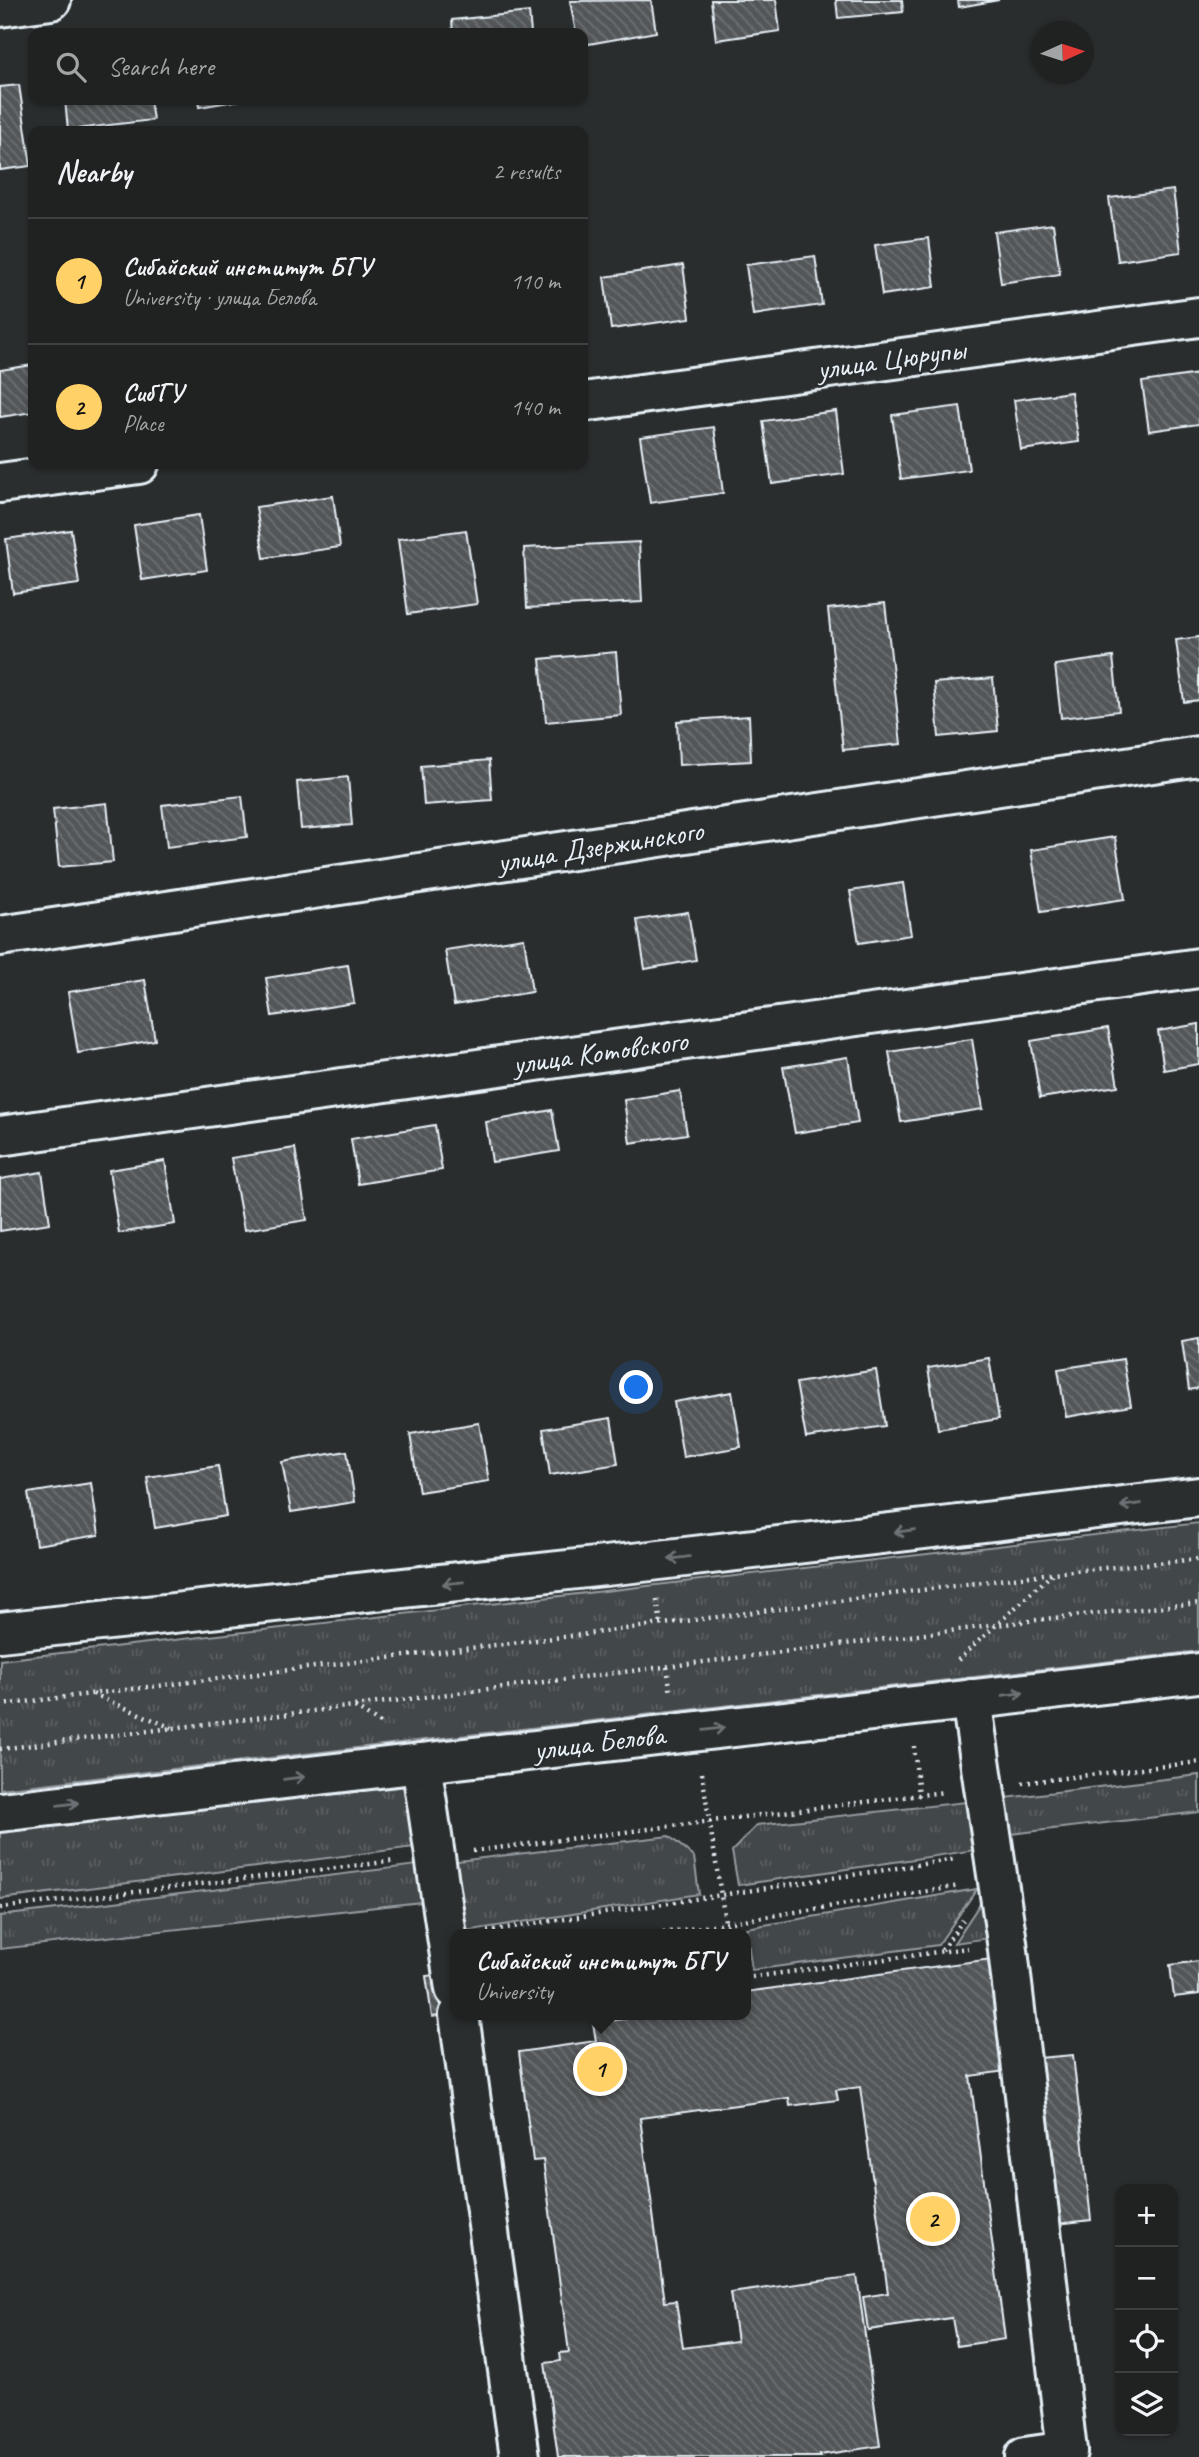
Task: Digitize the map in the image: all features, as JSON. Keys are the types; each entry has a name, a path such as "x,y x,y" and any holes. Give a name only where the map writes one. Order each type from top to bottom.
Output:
{"street":[{"path":"0,7 51,0"},
{"name":"улица Цюрупы","path":"588,401 1199,317"},
{"path":"0,483 102,469"},
{"name":"улица Дзержинского","path":"0,936 1199,756"},
{"name":"улица Котовского","path":"0,1136 1199,968"},
{"path":"0,1632 624,1564 1199,1496"},
{"name":"улица Белова","path":"0,1812 1199,1672"},
{"path":"971,1699 1007,1942 1066,2454 1025,2457"},
{"path":"421,1763 450,1956"},
{"path":"459,2020 520,2457"}],"path":[{"path":"0,1705 587,1634 1052,1573 1199,1559"},
{"path":"0,1749 1053,1618 1199,1603"},
{"path":"92,1694 173,1728"},
{"path":"695,1731 726,1929"},
{"path":"0,1908 1199,1762"},
{"path":"501,1929 721,1895 996,1867"},
{"path":"690,1929 996,1867"},
{"path":"751,1977 1007,1942"}],"green space":[{"path":"1199,1523 1199,1651 0,1789 0,1660"},
{"path":"1199,1775 1199,1812 1002,1835 997,1799"},
{"path":"400,1785 416,1796 423,1846 0,1899 0,1831"},
{"path":"975,1801 982,1849 738,1885 732,1851 757,1825"},
{"path":"669,1836 694,1857 699,1894 478,1929 459,1929 449,1862"},
{"path":"425,1864 430,1901 0,1949 0,1916"},
{"path":"977,1889 938,1945 752,1970 751,1929 746,1928"},
{"path":"989,1890 996,1937 954,1943"}],"building":[{"path":"651,0 656,32 588,44 588,28 575,28 570,1"},
{"path":"711,0 776,0 780,31 716,40"},
{"path":"836,0 902,0 903,12 838,18"},
{"path":"958,0 999,0 959,7"},
{"path":"529,12 531,28 453,28 452,20"},
{"path":"19,85 28,146 28,166 0,170 0,87"},
{"path":"66,105 151,105 153,120 102,126 68,126"},
{"path":"1173,190 1181,252 1118,261 1109,198"},
{"path":"1053,224 1060,274 1001,283 994,232"},
{"path":"929,238 935,287 882,295 875,245"},
{"path":"815,256 822,305 753,315 746,265"},
{"path":"683,265 690,318 611,329 604,277"},
{"path":"28,366 28,413 0,417 0,370"},
{"path":"1199,374 1199,424 1149,431 1142,382"},
{"path":"1071,392 1079,442 1021,450 1014,400"},
{"path":"960,406 969,470 901,479 892,415"},
{"path":"836,411 844,474 772,484 763,421"},
{"path":"714,427 723,493 650,503 640,437"},
{"path":"333,496 340,547 264,558 256,507"},
{"path":"199,515 207,570 142,580 134,525"},
{"path":"71,530 79,584 13,593 6,539"},
{"path":"466,530 477,604 408,614 398,539"},
{"path":"639,542 642,602 527,608 524,548"},
{"path":"885,603 901,744 843,750 828,609"},
{"path":"1199,637 1199,700 1184,702 1176,640"},
{"path":"616,652 621,715 546,722 540,659"},
{"path":"1113,657 1119,711 1061,718 1055,665"},
{"path":"993,678 998,731 939,737 934,683"},
{"path":"749,716 751,761 679,765 677,721"},
{"path":"489,760 492,800 424,805 421,766"},
{"path":"348,777 352,825 301,829 297,782"},
{"path":"242,796 247,837 167,847 162,805"},
{"path":"107,803 113,862 59,867 53,809"},
{"path":"1115,837 1125,899 1041,912 1031,850"},
{"path":"903,883 911,935 859,943 850,891"},
{"path":"688,912 696,960 645,969 637,920"},
{"path":"524,938 532,992 454,1005 445,950"},
{"path":"348,965 354,1003 272,1016 266,978"},
{"path":"145,980 155,1040 78,1053 68,992"},
{"path":"1199,1024 1199,1064 1164,1070 1158,1031"},
{"path":"1108,1028 1118,1086 1040,1098 1031,1041"},
{"path":"972,1039 983,1109 901,1122 889,1052"},
{"path":"848,1057 858,1123 795,1133 783,1067"},
{"path":"680,1091 687,1134 630,1143 624,1100"},
{"path":"552,1110 559,1151 492,1162 486,1122"},
{"path":"435,1125 442,1170 358,1184 351,1139"},
{"path":"295,1148 307,1220 244,1230 231,1158"},
{"path":"165,1161 175,1224 119,1233 109,1170"},
{"path":"42,1172 50,1223 0,1231 0,1179"},
{"path":"1199,1338 1199,1388 1189,1390 1182,1341"},
{"path":"989,1358 999,1419 938,1429 928,1368"},
{"path":"1123,1359 1131,1406 1066,1417 1058,1369"},
{"path":"876,1370 885,1426 806,1438 796,1383"},
{"path":"732,1392 741,1447 683,1457 674,1402"},
{"path":"611,1418 618,1464 550,1475 543,1429"},
{"path":"479,1423 489,1481 419,1492 410,1434"},
{"path":"347,1451 355,1502 291,1512 282,1462"},
{"path":"218,1466 226,1516 155,1528 147,1477"},
{"path":"91,1483 99,1535 36,1545 28,1493"},
{"path":"991,1959 1006,2071 970,2076 1005,2339 957,2346 952,2318 868,2330 863,2297 888,2293 860,2087 836,2090 838,2100 790,2106 789,2098 640,2118 665,2302 676,2301 683,2348 737,2341 730,2293 857,2276 880,2446 820,2455 821,2457 558,2457 545,2363 561,2361 560,2353 569,2352 543,2160 533,2161 519,2052 596,2041 593,2023 616,2020 751,2020 751,1991"},
{"path":"1199,1961 1199,1994 1174,1997 1170,1965"},
{"path":"441,1974 447,2015 432,2017 426,1976"},
{"path":"1073,2055 1091,2220 1057,2224 1039,2058"}],"place":[{"name":"Сибайский институт БГУ","path":"600,2069"},
{"name":"СибГУ","path":"933,2219"}]}
